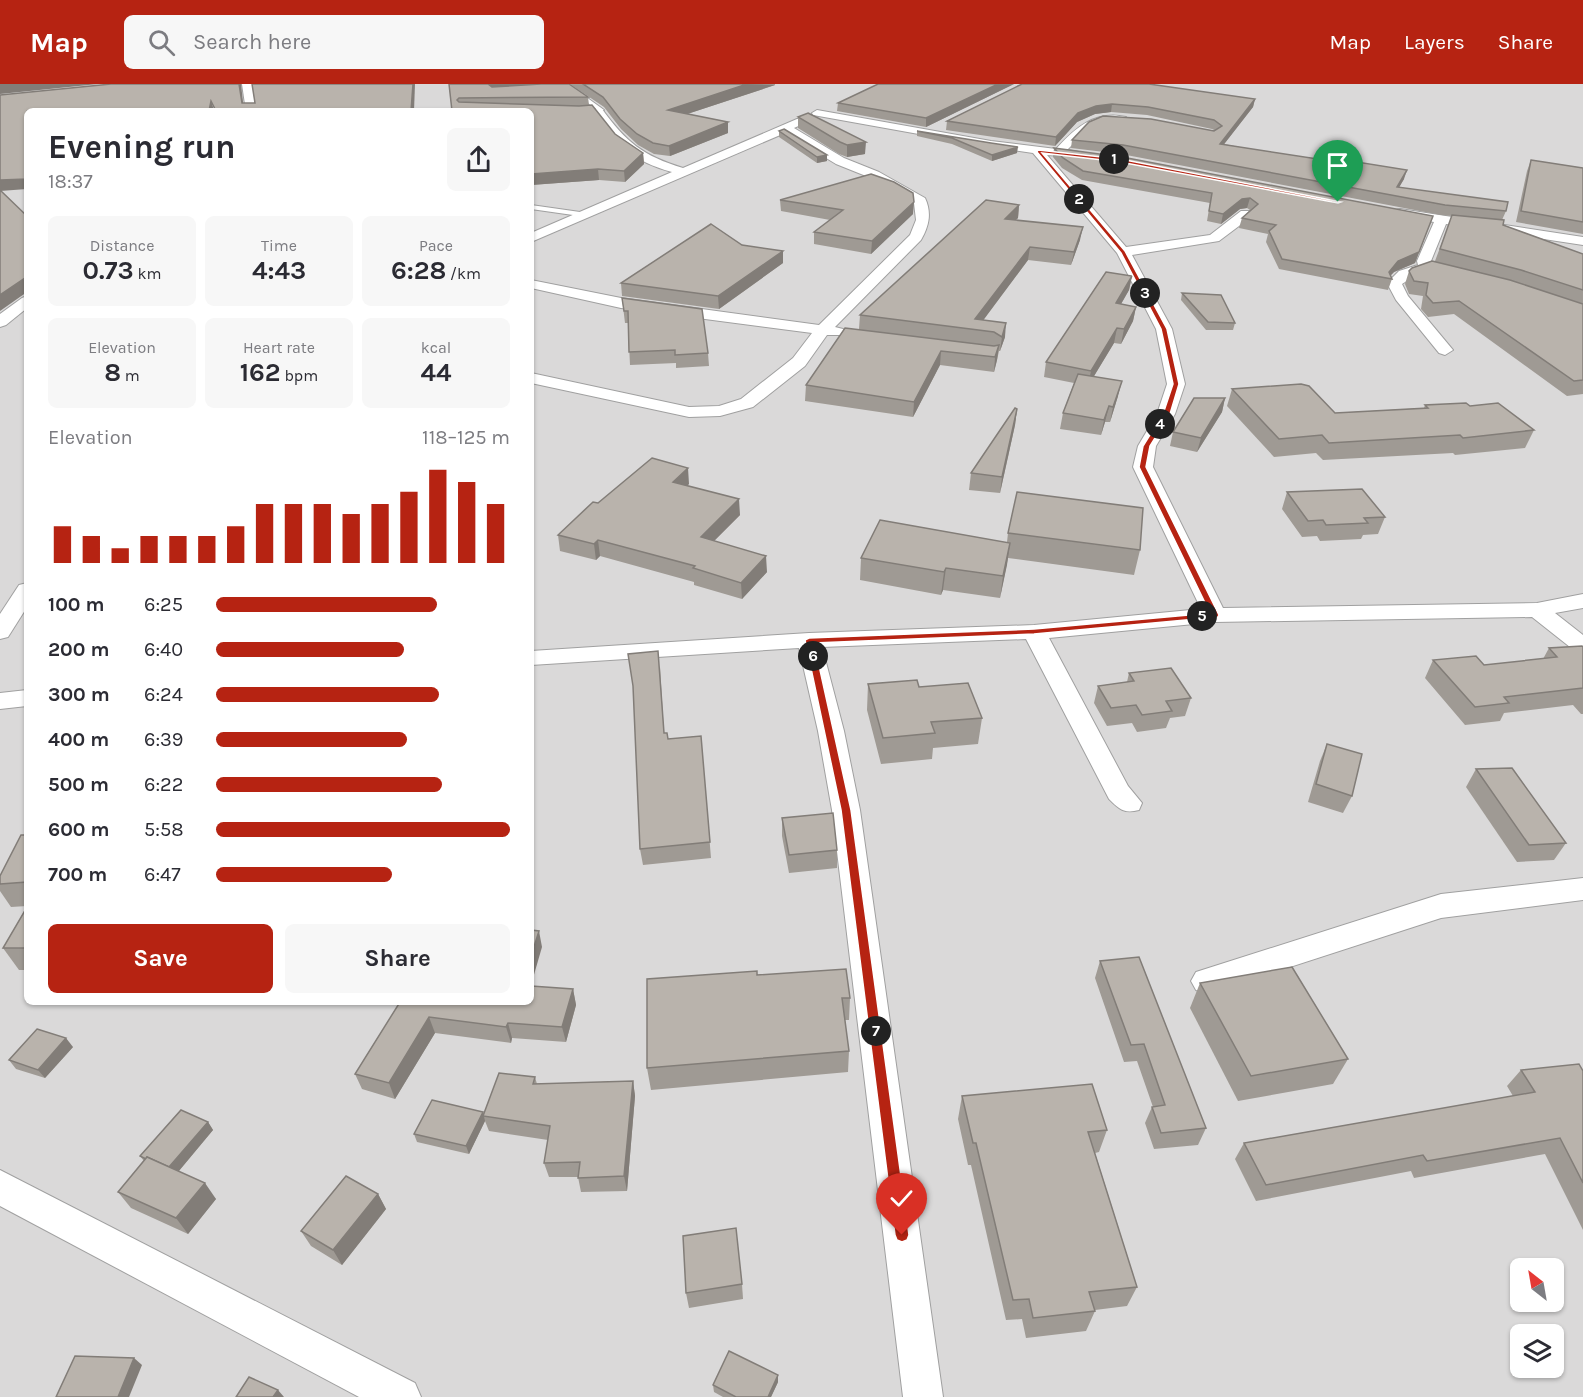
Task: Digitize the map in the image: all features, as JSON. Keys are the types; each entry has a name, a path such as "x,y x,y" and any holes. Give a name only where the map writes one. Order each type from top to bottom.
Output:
{"street":[{"path":"248,84 251,108"},
{"path":"534,237 580,214 685,172 836,105"},
{"path":"598,111 621,143 632,153 652,163 685,172"},
{"path":"817,113 1038,151 1100,158"},
{"path":"1058,153 1086,124 1111,118 1134,121"},
{"path":"929,132 949,122"},
{"path":"534,379 689,412 720,411 747,403 799,362 824,330 916,237 925,214 920,201 874,174 840,160 785,128"},
{"path":"1038,151 1123,252 1164,329 1176,384 1166,414 1147,446 1143,467 1215,615"},
{"path":"1390,211 1441,221 1513,228 1583,241"},
{"path":"1123,252 1214,238 1246,214"},
{"path":"1426,266 1424,261 1441,221"},
{"path":"1446,350 1401,297 1394,283 1401,276 1426,266 1453,274"},
{"path":"534,285 621,303 857,334"},
{"path":"0,322 24,303"},
{"path":"0,322 24,319"},
{"path":"0,632 24,595"},
{"path":"534,658 809,640 1034,632 1215,615 1537,610 1583,601"},
{"path":"1537,610 1583,646"},
{"path":"1034,632 1118,792 1129,803"},
{"path":"809,640 846,810 923,1397"},
{"path":"0,700 24,698"},
{"path":"1207,981 1441,906 1583,889"},
{"path":"0,1187 401,1397"}],"lane":[{"path":"562,87 570,88 601,110 580,112"},
{"path":"534,207 580,214"}],"shaded area":[{"path":"0,84 1583,84 1583,1397 0,1397"}],"building":[{"path":"111,84 239,84 242,103 255,103 252,84 413,84 411,108 214,108 211,101 210,108 24,108 24,179 0,180 0,95"},
{"path":"449,84 488,84 492,87 569,84 588,97 459,98 457,100 459,102 592,105 615,134 643,153 624,171 598,169 534,174 534,108 452,108"},
{"path":"583,84 747,84 668,110 728,122 669,146 653,143 637,134 620,119 603,97"},
{"path":"878,84 998,84 926,118 838,103"},
{"path":"1022,84 1149,84 1255,99 1220,144 1407,170 1397,187 1508,202 1506,211 1445,205 1123,145 1072,140 1089,122 1103,116 1151,119 1214,131 1222,126 1214,120 1148,107 1112,104 1096,106 1078,113 1056,137 947,121"},
{"path":"808,113 866,142 847,145 840,142 798,117"},
{"path":"784,129 827,155 817,157 779,131"},
{"path":"917,131 1018,147 992,155 952,138"},
{"path":"1054,148 1122,157 1433,216 1419,252 1398,261 1389,272 1392,279 1282,259 1269,231 1276,225 1242,218 1258,204 1250,198 1242,199 1223,214 1209,211 1212,193 1083,171 1063,158"},
{"path":"1531,160 1583,168 1583,222 1521,211"},
{"path":"871,174 894,182 913,193 914,202 872,241 814,232 843,210 780,200"},
{"path":"0,190 24,213 24,279 0,295"},
{"path":"986,200 1019,205 1005,219 1083,227 1074,252 1030,247 975,319 1006,323 1002,337 994,332 860,315"},
{"path":"1452,215 1504,220 1503,225 1583,254 1583,290 1521,270 1440,249"},
{"path":"711,224 742,245 783,251 718,296 621,283"},
{"path":"1432,261 1510,280 1583,304 1583,380 1574,381 1459,301 1433,303 1426,295 1428,283 1414,281 1409,271"},
{"path":"1106,272 1132,276 1116,303 1136,307 1124,329 1117,328 1091,371 1046,362"},
{"path":"1182,293 1221,295 1235,323 1208,322"},
{"path":"622,298 702,309 708,353 675,355 675,350 629,352 628,311 624,311"},
{"path":"845,328 999,345 995,357 941,351 914,402 806,385"},
{"path":"1078,374 1122,381 1113,407 1109,406 1104,420 1063,413"},
{"path":"1301,384 1309,386 1335,413 1428,408 1425,405 1466,403 1470,406 1498,403 1534,430 1463,438 1460,435 1329,443 1322,435 1279,439 1232,389"},
{"path":"1194,398 1225,398 1201,438 1173,432"},
{"path":"1015,408 1017,409 1002,477 971,473"},
{"path":"652,458 688,468 673,482 739,499 701,537 766,556 741,583 693,568 695,566 598,540 594,544 558,535 593,502 598,503"},
{"path":"1362,489 1385,517 1364,518 1368,523 1326,525 1323,520 1308,521 1287,492"},
{"path":"1017,492 1143,508 1140,550 1008,533"},
{"path":"880,520 1010,543 1003,576 946,568 944,572 861,558"},
{"path":"1582,646 1583,688 1504,697 1509,703 1475,707 1433,660 1476,656 1484,665 1557,657 1549,648"},
{"path":"658,651 664,733 667,733 668,739 701,736 710,842 640,849 633,686 628,654"},
{"path":"1171,668 1191,698 1166,701 1172,711 1142,715 1136,705 1111,708 1098,686 1134,681 1129,673"},
{"path":"917,680 919,687 968,683 982,718 931,722 935,733 883,738 868,684"},
{"path":"1327,744 1362,754 1352,796 1316,784"},
{"path":"1512,768 1566,843 1529,845 1476,769"},
{"path":"833,813 837,850 789,855 782,818"},
{"path":"21,835 24,835 24,882 0,884 0,876"},
{"path":"24,912 24,948 3,948"},
{"path":"534,930 539,931 534,947"},
{"path":"1139,957 1206,1128 1161,1133 1152,1107 1165,1105 1144,1044 1131,1045 1100,961"},
{"path":"1292,967 1348,1059 1251,1076 1200,983"},
{"path":"846,969 850,998 842,998 849,1051 647,1068 647,979 757,971 757,975"},
{"path":"534,986 573,989 562,1027 508,1023 506,1027 429,1017 389,1083 355,1074 398,1005 534,1005"},
{"path":"37,1029 66,1038 38,1070 9,1060"},
{"path":"1579,1064 1583,1071 1583,1183 1560,1138 1427,1161 1423,1155 1266,1185 1244,1143 1535,1092 1521,1070"},
{"path":"499,1073 535,1077 533,1084 633,1081 624,1176 578,1178 580,1162 544,1163 550,1126 483,1116"},
{"path":"1092,1084 1107,1130 1088,1132 1137,1287 1089,1292 1095,1311 1033,1318 1029,1299 1013,1300 976,1143 973,1143 962,1096"},
{"path":"432,1100 483,1112 466,1146 414,1134"},
{"path":"181,1110 208,1122 169,1167 140,1156"},
{"path":"147,1157 205,1183 176,1218 118,1192"},
{"path":"346,1176 378,1194 333,1250 301,1231"},
{"path":"736,1228 742,1284 686,1293 683,1236"},
{"path":"729,1351 778,1375 768,1397 736,1397 713,1385"},
{"path":"75,1356 134,1358 118,1397 56,1397"},
{"path":"249,1377 278,1390 273,1397 236,1397"}],"route":[{"path":"902,1235 846,810 831,731 809,640 1034,632 1215,615 1143,467 1147,446 1166,414 1176,384 1164,329 1123,252 1038,151 1120,160 1338,202"}]}
